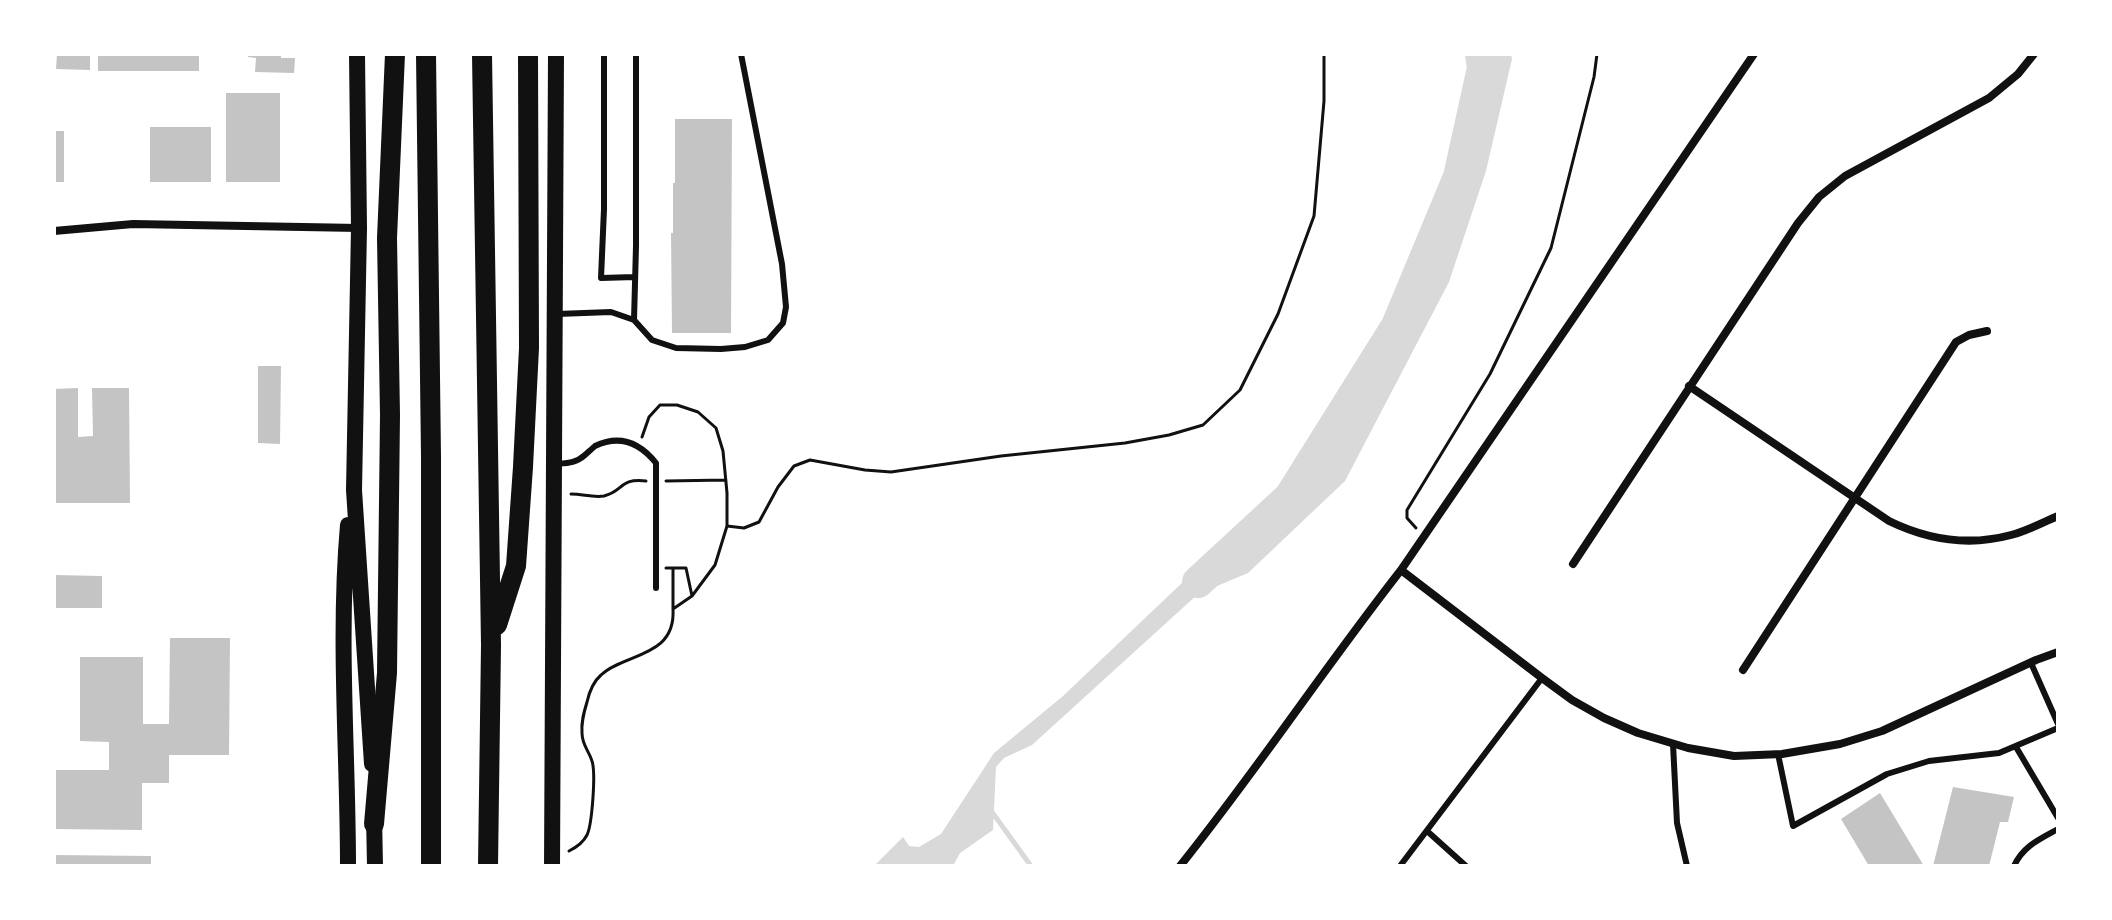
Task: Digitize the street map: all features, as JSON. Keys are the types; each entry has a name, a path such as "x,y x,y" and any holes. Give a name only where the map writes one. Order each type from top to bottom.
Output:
{"highway":[{"path":"374,824 387,673 390,415 387,238 395,54"},
{"path":"426,54 431,457 431,860"},
{"path":"482,54 491,645 488,866"},
{"path":"491,645 516,566 523,467 529,348 528,54"}],"main road":[{"path":"357,54 359,228 354,490 372,757 375,866"},
{"path":"556,54 552,464 552,784 556,860"},
{"path":"348,866 344,569 356,436"}],"street":[{"path":"1180,866 1401,570 1754,54"},
{"path":"1573,564 1798,223 1819,197 1845,176 1989,98 2018,74 2034,54"},
{"path":"54,231 133,224 359,228"},
{"path":"1743,670 1956,342 1987,331"},
{"path":"1689,386 1904,528 1935,538 1967,541 2012,535 2058,516"},
{"path":"1401,570 1572,700 1604,718 1673,744 1734,756 1778,754 1840,744 1882,731 2058,652"}],"lane":[{"path":"604,54 601,278 635,277"},
{"path":"634,320 636,54"},
{"path":"554,314 611,312 634,320 652,340 676,348 745,347 768,340 783,323 786,307 782,264 741,54"},
{"path":"552,464 579,460 594,447 615,441 632,442 646,450 656,463 656,588"},
{"path":"1778,754 1793,826 1887,774 1929,761 1999,753 2016,747 2058,726 2031,663"},
{"path":"1400,866 1542,678"},
{"path":"1673,744 1677,823 1687,866"},
{"path":"2016,747 2058,818"},
{"path":"2014,866 2019,855 2030,845 2058,829"},
{"path":"1427,831 1466,866"}],"path":[{"path":"727,526 744,528 759,522 794,466 810,460 891,472 1125,443 1203,425 1240,390 1278,314 1314,216 1324,101 1324,54"},
{"path":"1414,526 1407,518 1407,510 1490,374 1551,248 1597,54"},
{"path":"638,446 649,417 660,405 677,405 698,412 716,428 723,451 727,526 715,565 692,596 673,609"},
{"path":"564,494 602,496 614,492 624,482 636,480 726,480"},
{"path":"656,568 686,568 692,596"},
{"path":"556,860 580,845 589,828 594,771 581,735 589,691 601,675 648,653 667,635 673,618 673,568"}],"shaded area":[{"path":"1490,54 1511,54 1512,59 1486,171 1449,282 1345,481 1248,573 1198,594 1032,745 1004,758 996,767 993,830 960,853 953,866 874,866 903,837 909,846 919,847 941,834 994,753 1063,696 1184,581 1262,534 1282,516 1336,446 1372,381 1384,331 1441,233 1456,195 1491,64"}],"building":[{"path":"57,54 90,54 90,70 56,69"},
{"path":"98,54 199,54 199,71 98,71"},
{"path":"248,54 281,54 281,58 295,58 294,73 255,72 256,58 248,57"},
{"path":"226,93 280,93 280,182 226,182"},
{"path":"675,119 732,119 731,333 672,333 671,233"},
{"path":"150,127 211,127 211,182 150,182"},
{"path":"54,131 64,131 64,182 54,182"},
{"path":"258,366 281,366 280,444 258,443"},
{"path":"78,388 78,437 93,436 92,388 129,388 130,503 54,503 54,389"},
{"path":"54,575 102,576 102,608 54,608"},
{"path":"170,638 230,638 229,755 169,755 169,783 142,783 142,830 54,829 54,770 109,770 109,742 80,741 80,657 143,657 143,724 169,724"},
{"path":"1953,787 2014,797 2008,822 2000,822 1989,866 1933,866"},
{"path":"1880,793 1924,866 1869,866 1841,819"},
{"path":"54,855 151,856 151,866 54,866"}],"waterway":[{"path":"1198,582 1290,497 1397,326 1459,177 1483,68 1481,54"},
{"path":"992,812 1031,866"}]}
